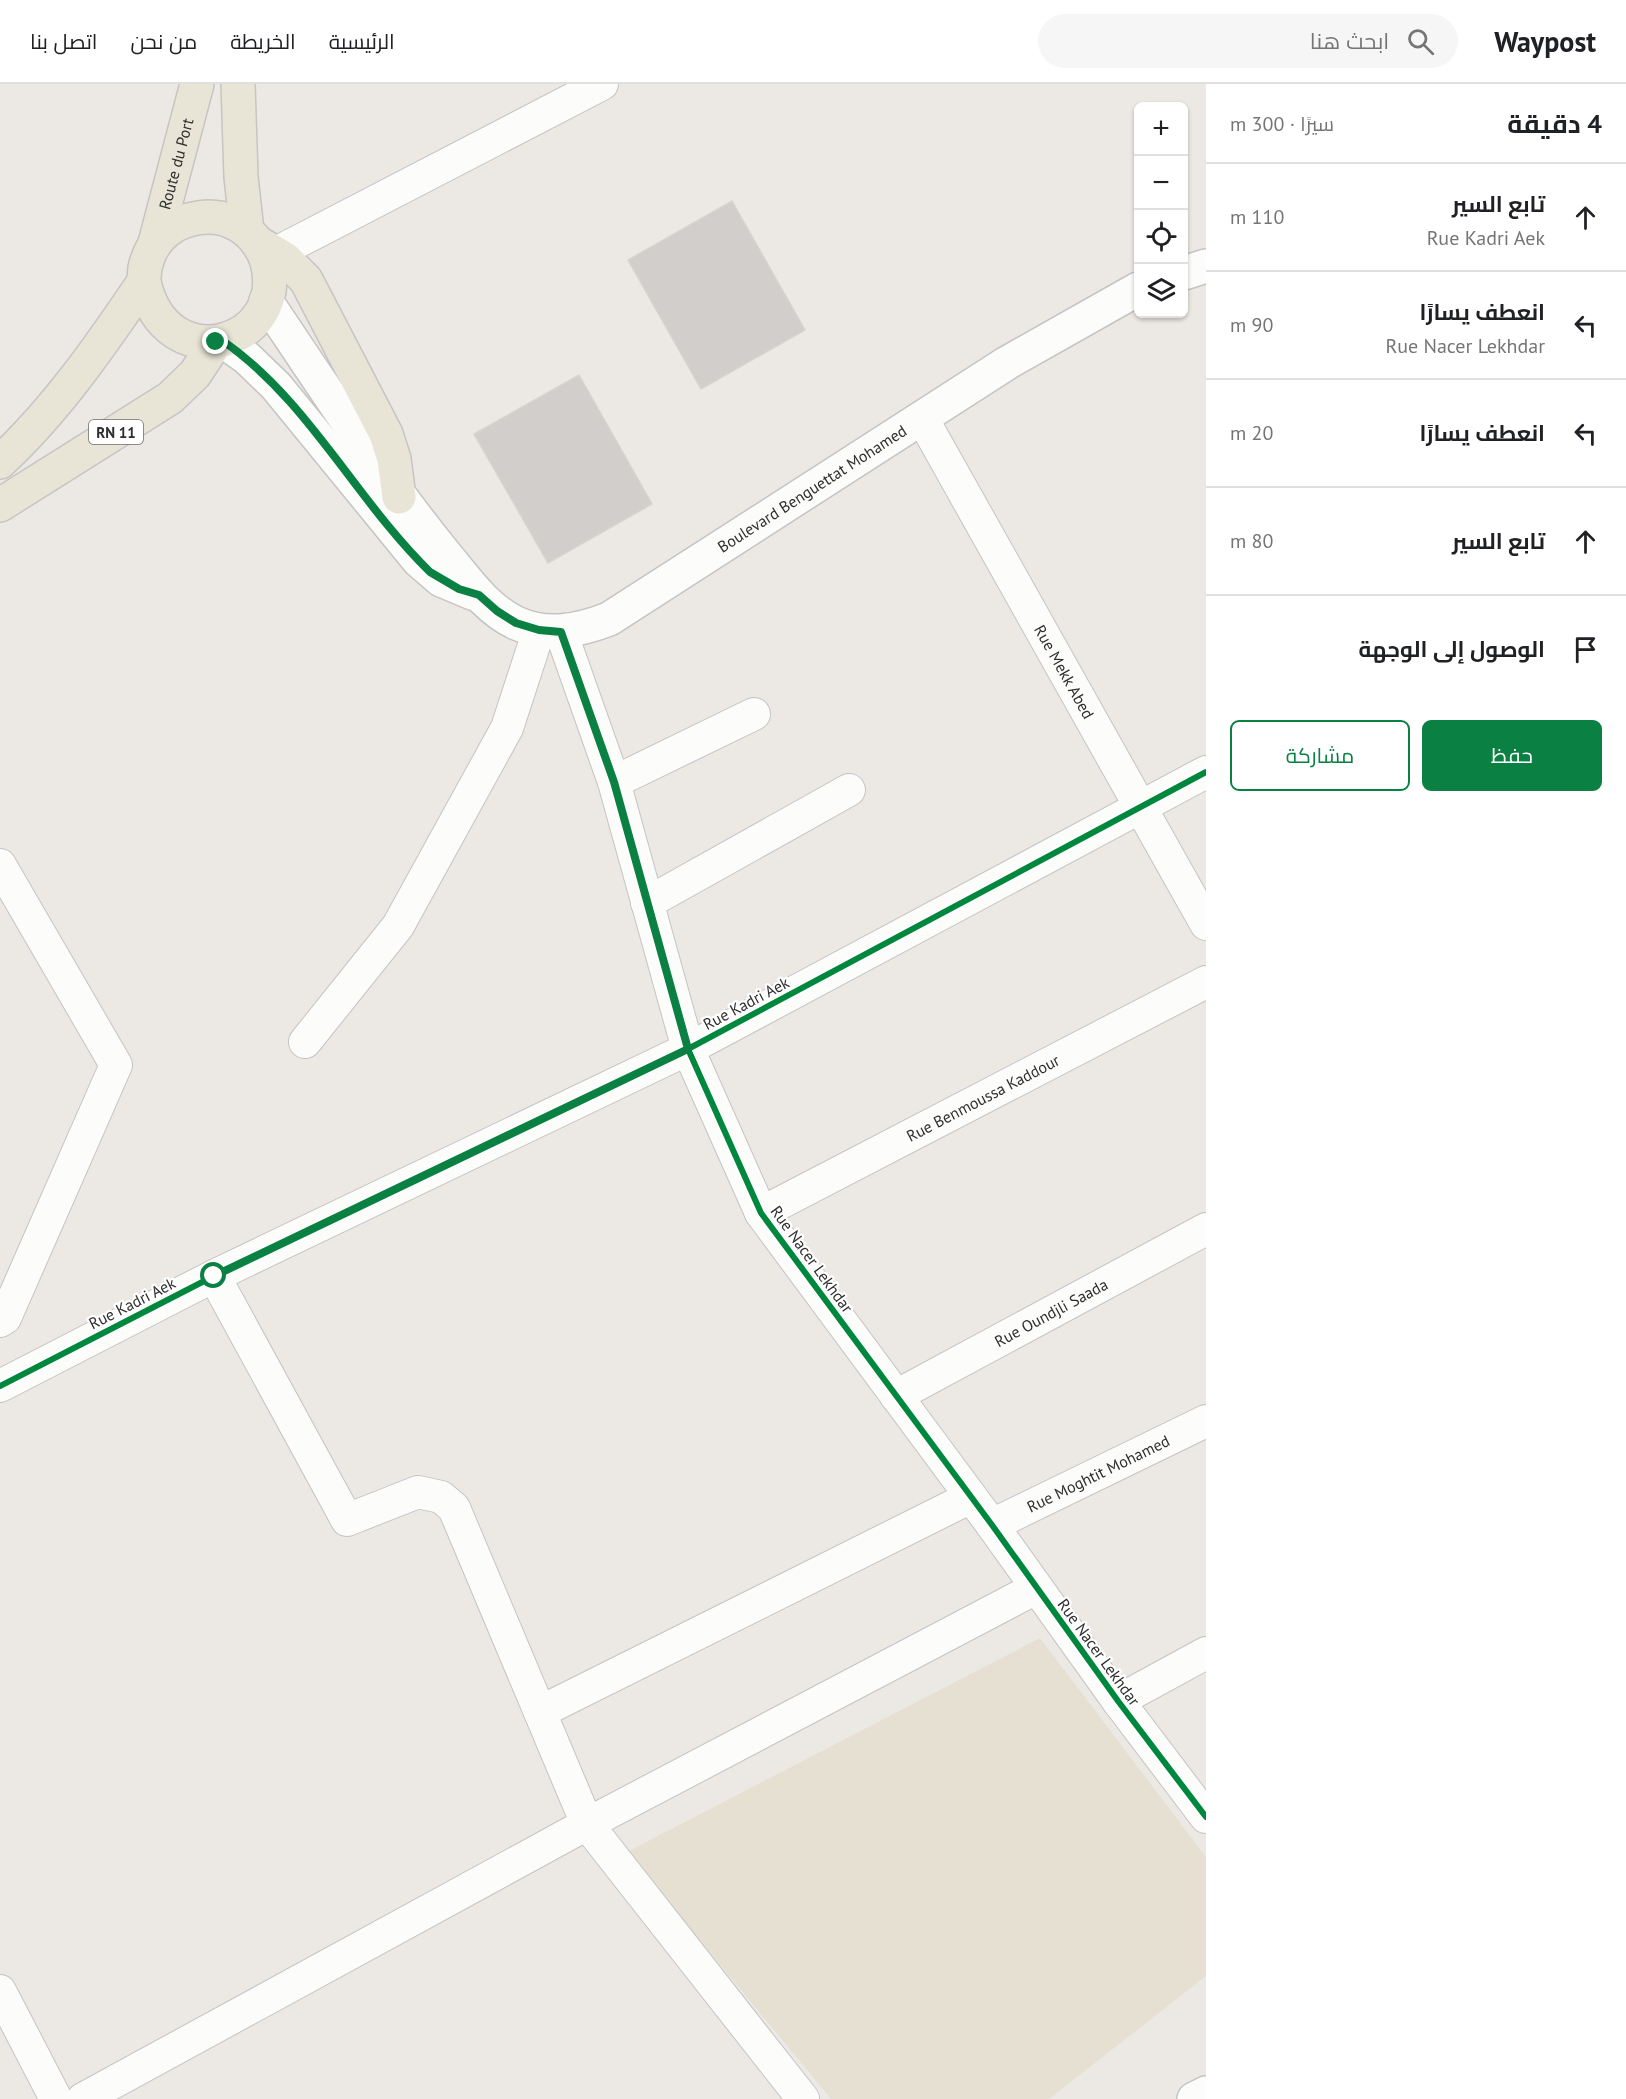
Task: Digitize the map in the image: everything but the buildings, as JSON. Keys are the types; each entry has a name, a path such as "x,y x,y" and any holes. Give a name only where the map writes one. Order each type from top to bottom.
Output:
{"main road":[{"name":"Route du Port","path":"155,243 197,84"},
{"path":"238,84 241,177 260,242 269,271 266,302 249,327 237,336 220,341 196,342 175,334 159,321 148,303 144,282 145,268 155,243 167,231 182,222 199,217 216,217 232,222 260,242 285,259 306,280 386,434 394,459 399,496"},
{"path":"1188,272 1206,266"},
{"path":"0,462 50,411 144,282"},
{"name":"Boulevard Benguettat Mohamed","path":"479,595 497,611 516,623 550,631 585,629 609,620 1007,363 1134,291"},
{"path":"266,302 399,496 479,595"},
{"path":"220,341 247,357 276,386 424,567 441,580 479,595"},
{"name":"RN 11","path":"0,505 170,398 195,374 220,341"},
{"path":"1194,2099 1206,2093"}],"street":[{"path":"260,242 602,84"},
{"path":"1187,264 1206,251"},
{"name":"Rue Mekk Abed","path":"922,418 1206,924"},
{"path":"305,1042 398,926 507,728 550,631"},
{"name":"Rue Nacer Lekhdar","path":"550,631 614,782 688,1049 761,1213 971,1497 1118,1701 1206,1817"},
{"path":"614,782 754,714"},
{"name":"Rue Kadri Aek","path":"0,1386 214,1276 688,1049 1206,772"},
{"path":"647,903 849,790"},
{"path":"0,865 116,1065 5,1318 0,1321"},
{"name":"Rue Benmoussa Kaddour","path":"761,1213 1206,982"},
{"name":"Rue Oundjli Saada","path":"896,1396 1206,1229"},
{"path":"214,1276 347,1520 418,1492 441,1497 454,1508 588,1824 803,2099"},
{"name":"Rue Moghtit Mohamed","path":"992,1526 1206,1421"},
{"path":"540,1712 971,1497"},
{"path":"83,2099 588,1824 1036,1588"},
{"path":"1118,1701 1206,1653"},
{"path":"0,1991 56,2099"}],"shaded area":[{"path":"1040,1638 1206,1857 1206,1976 1049,2099 831,2099 627,1852"}],"cycle path":[{"path":"561,632 614,782 688,1049 761,1213 992,1525 1118,1701 1206,1817"},
{"path":"0,1386 214,1276 688,1049 1206,772"}],"route":[{"path":"214,1276 688,1049 614,782 561,632 539,630 516,623 497,611 479,595 459,589 430,572 276,386 247,357 223,341 216,342"}]}
